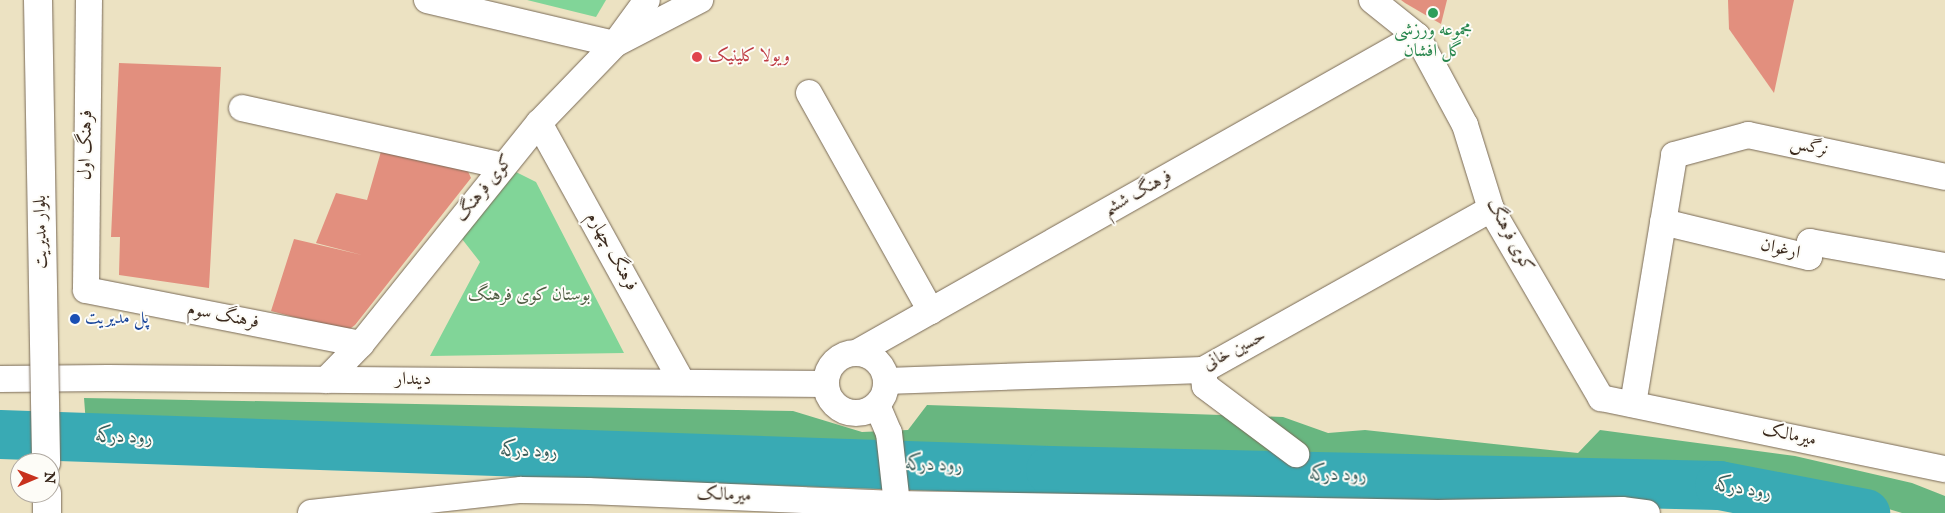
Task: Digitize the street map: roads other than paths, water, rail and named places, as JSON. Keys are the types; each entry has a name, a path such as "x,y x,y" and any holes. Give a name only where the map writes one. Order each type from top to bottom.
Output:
{"main road":[{"name":"بلوار مدیریت","path":"38,0 46,453"}],"street":[{"name":"فرهنگ اول","path":"86,290 89,0"},
{"path":"426,0 615,44 700,0"},
{"name":"کوی فرهنگ","path":"326,380 360,344 539,123 615,44 647,0"},
{"name":"کوی فرهنگ","path":"1372,0 1418,36 1465,125 1491,209 1600,398 1633,404"},
{"name":"فرهنگ ششم","path":"858,352 1418,36"},
{"path":"809,93 931,311"},
{"path":"242,108 503,166"},
{"name":"فرهنگ چهارم","path":"539,123 682,382"},
{"name":"نرگس","path":"1663,222 1674,155 1748,135 1945,177"},
{"name":"حسین خانی","path":"882,393 1203,370 1491,209"},
{"path":"1633,404 1663,222"},
{"name":"ارغوان","path":"1663,222 1808,257 1810,242 1945,266"},
{"name":"فرهنگ سوم","path":"86,290 360,344"},
{"path":"882,393 860,413 840,409 828,394 826,384 829,370 839,358 848,353 858,352 875,359 881,365 882,393 889,433 897,504"},
{"path":"1203,370 1205,386 1296,454"},
{"name":"دیندار","path":"0,379 826,384"},
{"name":"میرمالک","path":"1633,404 1944,462"},
{"name":"میرمالک","path":"311,513 521,490 783,506 897,504 1438,512 1622,510 1648,513"}],"waterway":[{"name":"رود درکه","path":"0,434 1050,470 1719,485 1865,513"}],"place":[{"name":"مجموعه ورزشی گل افشان","path":"1433,13"},
{"name":"ویولا کلینیک","path":"697,57"},
{"name":"پل مدیریت","path":"75,319"}],"park label":[{"name":"بوستان کوی فرهنگ","path":"529,296"}]}
